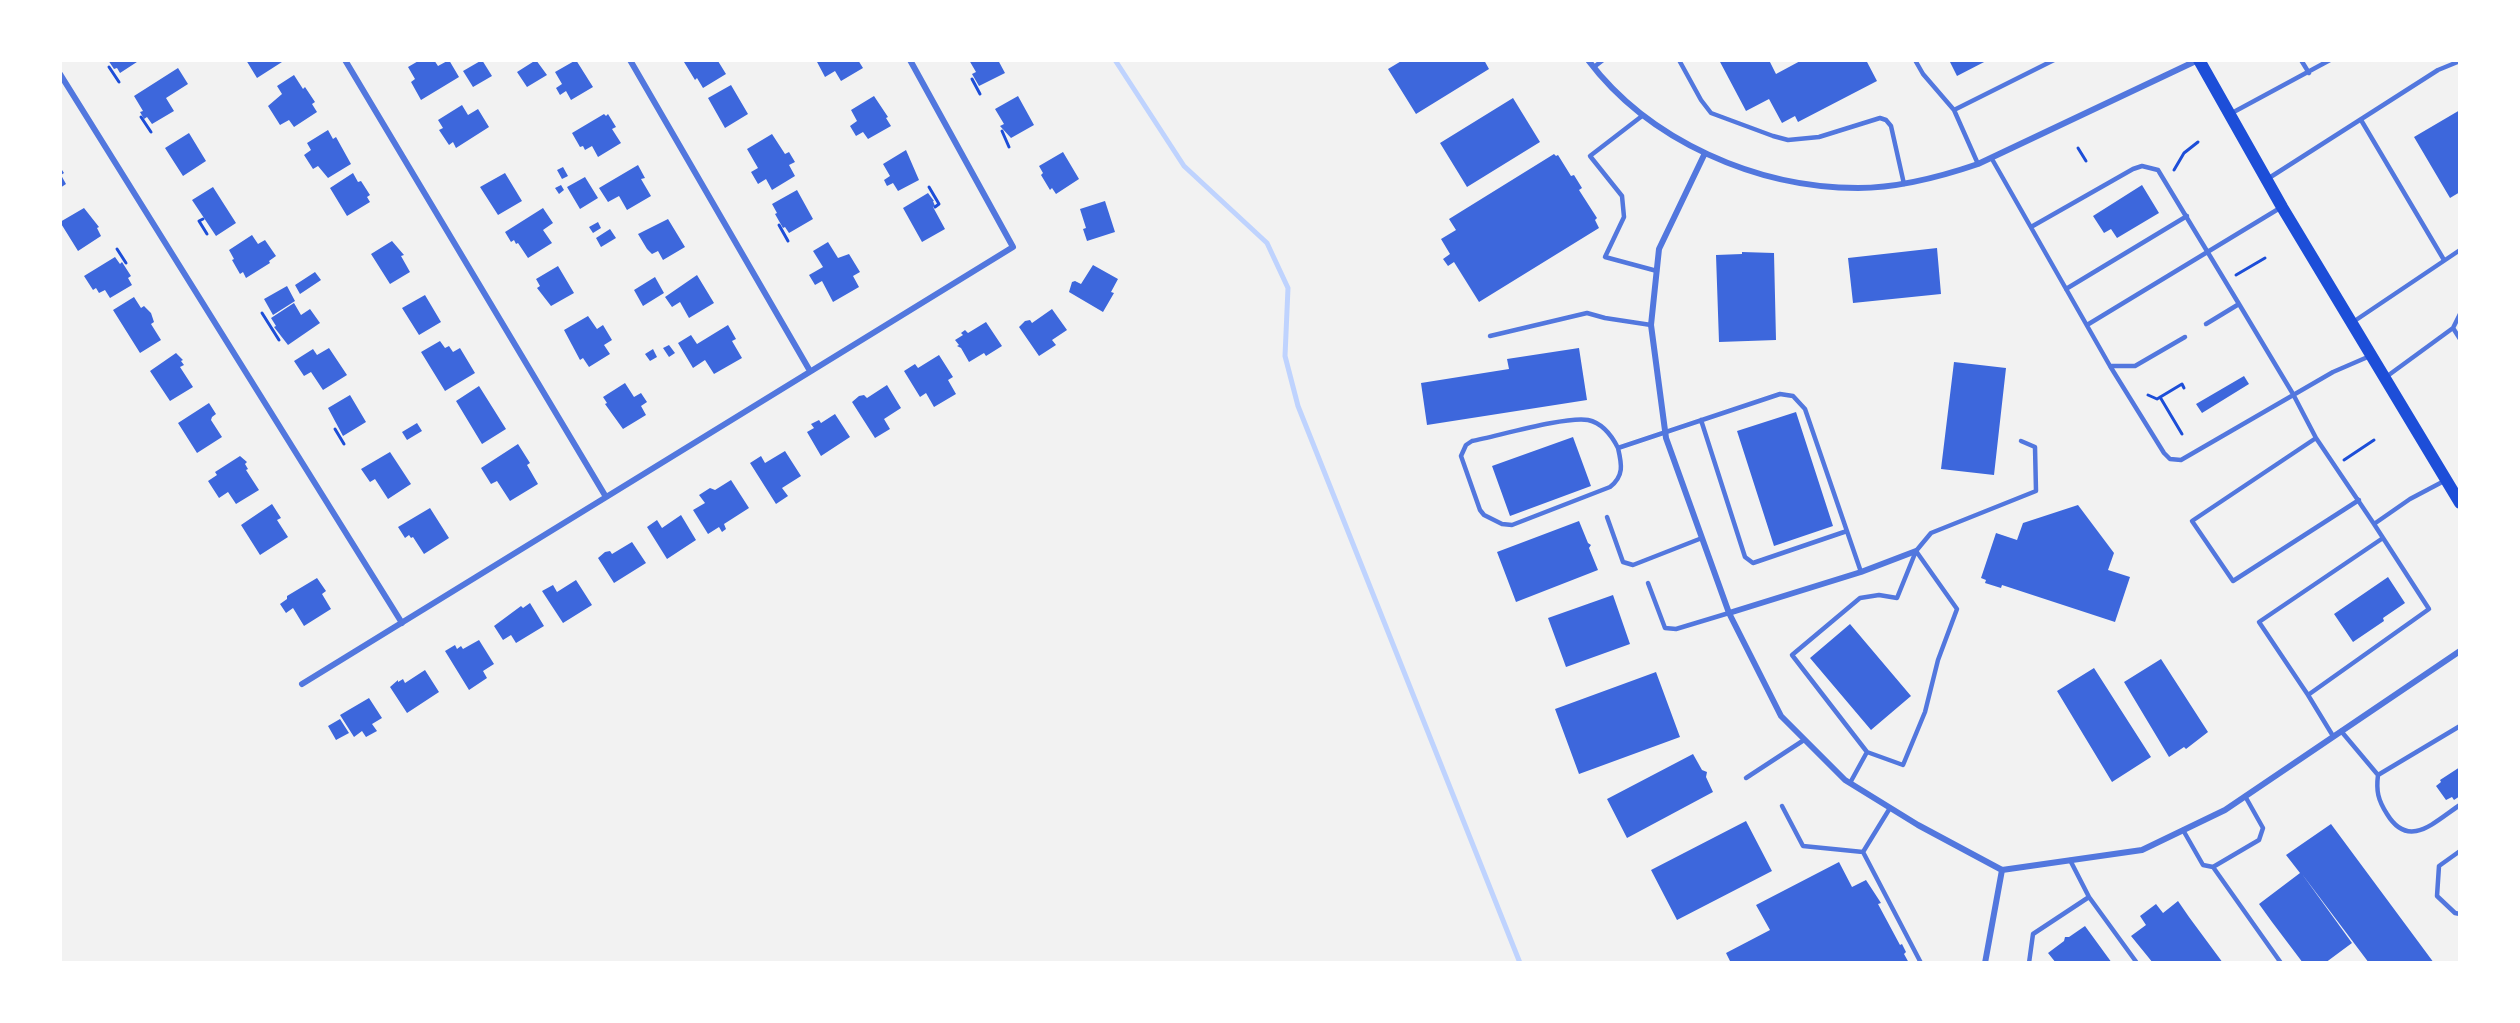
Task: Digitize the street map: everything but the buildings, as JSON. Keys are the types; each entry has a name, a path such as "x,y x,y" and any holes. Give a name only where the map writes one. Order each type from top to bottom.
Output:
{"main road":[{"path":"2199,60 2282,207 2460,503"}],"street":[{"path":"345,60 606,497"},
{"path":"630,60 810,371"},
{"path":"302,684 1013,247 910,60"},
{"path":"1588,60 1593,68 1642,116 1705,153 1774,178 1858,188 1904,184 1948,174 1992,159 2199,60"},
{"path":"60,74 402,623"},
{"path":"1705,153 1659,249 1651,325 1666,432 1729,613 1781,716 1850,783 1890,808 2002,870 2142,850 2225,810 2460,651"},
{"path":"1729,613 1861,572 1916,551"},
{"path":"1985,963 2002,870"}],"lane":[{"path":"1593,68 1604,60"},
{"path":"1679,60 1701,100 1711,112 1788,140 1819,137 1880,118 1886,120 1891,126 1904,184"},
{"path":"1915,60 1923,74 1954,110 1978,164"},
{"path":"1954,110 2054,60"},
{"path":"2301,60 2308,73"},
{"path":"2230,114 2330,60"},
{"path":"2266,179 2438,69 2460,61"},
{"path":"1642,116 1590,156 1622,196 1624,217 1605,257 1657,271"},
{"path":"2361,120 2444,260"},
{"path":"1992,159 2110,366 2170,459 2181,460 2190,456 2293,394 2333,372 2370,356"},
{"path":"2031,227 2133,169 2142,166 2158,170 2293,394 2316,438 2429,609 2307,695"},
{"path":"2087,325 2282,207"},
{"path":"2066,289 2187,216"},
{"path":"2351,324 2460,250"},
{"path":"2206,324 2239,304"},
{"path":"1490,336 1587,313 1651,325"},
{"path":"2384,379 2453,328 2460,314"},
{"path":"2453,328 2460,339"},
{"path":"2110,366 2135,366 2185,337"},
{"path":"1617,448 1780,394 1793,396 1805,409 1861,572"},
{"path":"1575,419 1597,424 1607,432 1617,448 1622,472 1610,487 1512,525 1495,521 1480,510 1461,456 1466,445 1472,441 1575,419"},
{"path":"1701,420 1745,557 1753,563 1847,531"},
{"path":"2316,438 2192,521 2233,581 2359,500"},
{"path":"1916,551 1957,609 1938,660 1925,712 1904,765 1867,752 1792,655 1860,598 1879,595 1897,598 1916,551 1931,533 2036,491 2035,447 2021,441"},
{"path":"2374,524 2410,499 2446,480"},
{"path":"1607,517 1623,562 1628,565 1702,538"},
{"path":"2333,736 2259,622 2383,538"},
{"path":"1648,583 1665,628 1677,629 1729,613"},
{"path":"2378,775 2460,726"},
{"path":"2341,731 2378,775 2376,792 2395,827 2404,832 2417,832 2460,805"},
{"path":"1746,778 1804,740"},
{"path":"1850,783 1867,752"},
{"path":"2183,830 2202,865 2213,867 2259,840 2263,828 2244,796"},
{"path":"1782,806 1803,846 1863,852"},
{"path":"1863,852 1890,808"},
{"path":"2460,851 2439,866 2437,896 2455,914 2460,914"},
{"path":"1863,852 1921,963"},
{"path":"2070,860 2089,897 2137,963"},
{"path":"2213,867 2281,963"},
{"path":"2029,963 2033,934 2089,897"}],"path":[{"path":"110,67 119,82"},
{"path":"972,79 980,94"},
{"path":"141,117 151,132"},
{"path":"1002,131 1009,147"},
{"path":"2174,170 2184,153 2198,142"},
{"path":"2078,148 2086,161"},
{"path":"929,187 939,204 935,207"},
{"path":"203,219 199,221 207,234"},
{"path":"779,225 788,241"},
{"path":"117,249 126,263"},
{"path":"2236,275 2265,258"},
{"path":"262,313 279,339"},
{"path":"2148,396 2157,399 2182,384 2184,388"},
{"path":"2160,397 2182,434"},
{"path":"335,429 344,444"},
{"path":"2344,460 2374,440"}],"waterway":[{"path":"1115,60 1184,166 1267,243 1288,288 1285,356 1298,406 1520,963"}]}
